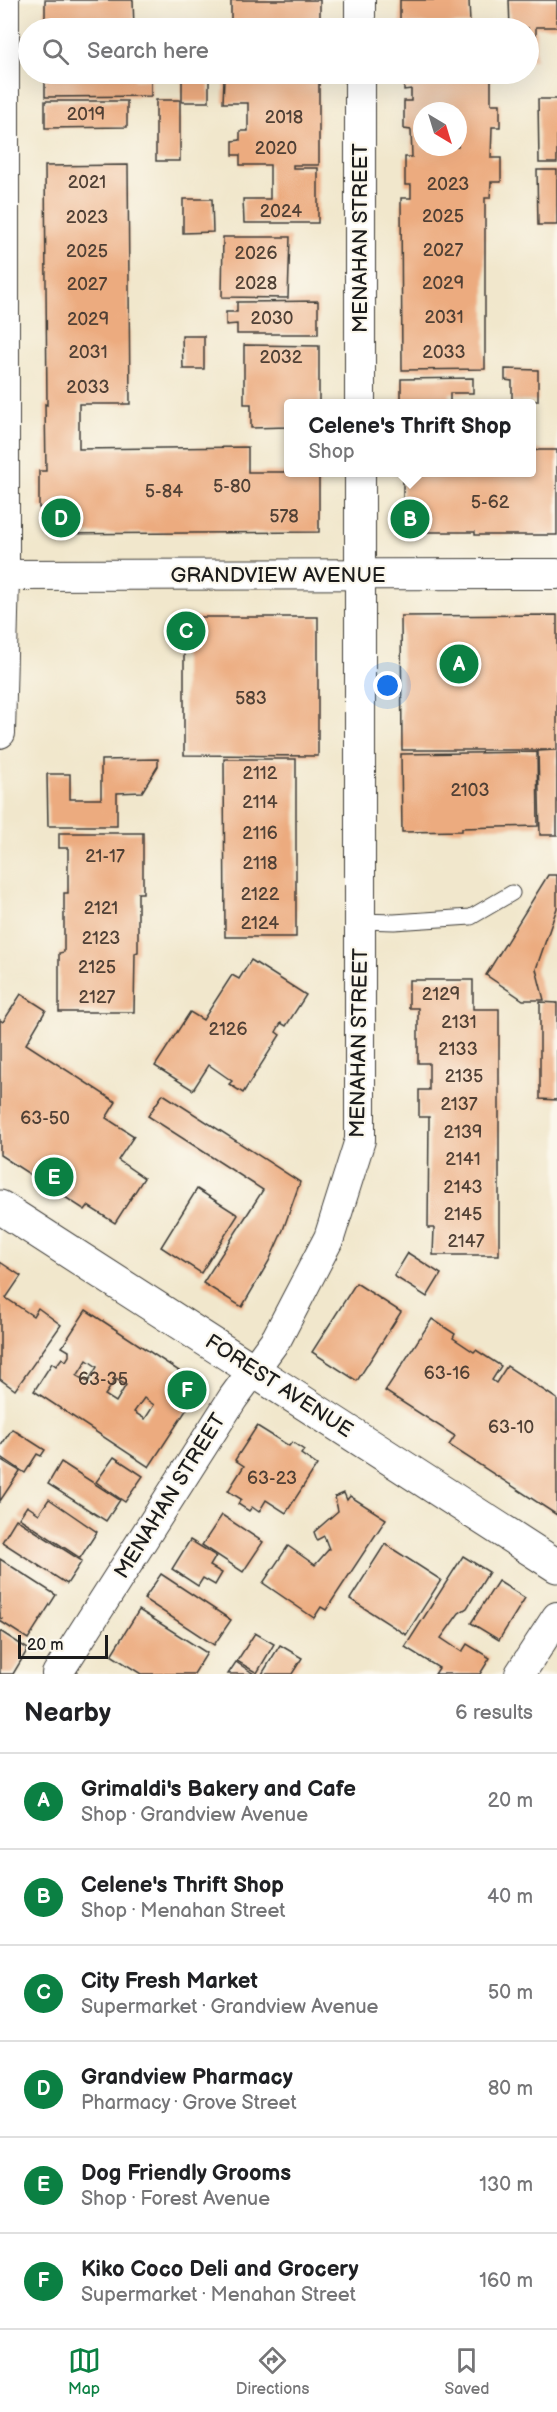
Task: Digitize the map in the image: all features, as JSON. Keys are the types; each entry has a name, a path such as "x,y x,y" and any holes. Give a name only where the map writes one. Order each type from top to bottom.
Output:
{"street":[{"path":"0,733 4,0"},
{"path":"360,0 360,18"},
{"name":"MENAHAN STREET","path":"360,84 360,399"},
{"name":"MENAHAN STREET","path":"57,1674 226,1408 277,1338 329,1238 360,1140 360,477"},
{"name":"GRANDVIEW AVENUE","path":"2,575 557,574"},
{"name":"FOREST AVENUE","path":"0,1207 557,1566"},
{"path":"520,1674 557,1617"}],"lane":[{"path":"360,921 394,922 471,917 512,893"}],"building":[{"path":"45,0 133,0 134,18 45,18"},
{"path":"231,0 320,0 320,18 231,18"},
{"path":"400,0 469,0 470,18 400,18"},
{"path":"509,0 557,0 557,27 539,27 539,18 510,18"},
{"path":"45,84 151,84 151,96 45,97"},
{"path":"182,84 209,84 209,102 182,102"},
{"path":"224,84 319,84 319,165 293,165 293,168 318,168 318,223 244,223 243,199 270,199 270,165 240,165 240,155 233,155 233,141 240,140 240,131 248,131 248,103 223,103"},
{"path":"404,84 491,84 491,104 500,104 500,127 492,127 491,158 501,158 501,182 491,182 490,198 485,198 485,369 402,370 401,198 411,198 411,185 405,185 405,157 412,157 411,130 404,129 404,101 411,101 411,89 404,90"},
{"path":"538,99 557,99 557,163 539,163"},
{"path":"156,100 180,100 180,161 156,161"},
{"path":"45,101 127,101 127,127 45,128"},
{"path":"128,165 130,404 79,404 79,449 248,447 248,472 284,472 284,477 319,477 319,532 47,534 46,508 39,508 39,471 46,471 45,166"},
{"path":"537,170 557,170 557,225 538,225"},
{"path":"183,199 212,199 213,232 183,233"},
{"path":"223,237 290,237 288,298 222,297"},
{"path":"318,301 318,334 237,334 237,324 226,325 226,312 237,312 237,302"},
{"path":"182,336 204,336 204,369 183,369"},
{"path":"244,345 319,346 319,399 284,399 284,427 251,428 251,404 244,404"},
{"path":"505,369 538,370 538,401 536,399 512,399 512,381 505,380"},
{"path":"473,378 473,393 450,393 450,399 401,399 401,379"},
{"path":"536,450 557,450 557,535 403,532 403,477 536,477"},
{"path":"557,615 557,835 540,835 538,751 555,750 402,750 401,616"},
{"path":"170,617 318,617 318,756 184,755 184,644 170,644"},
{"path":"537,752 538,826 402,832 401,754"},
{"path":"158,759 158,766 142,792 117,793 117,826 48,826 47,774 70,774 70,799 101,799 101,760"},
{"path":"224,759 296,759 296,937 225,937"},
{"path":"59,833 143,833 143,893 138,893 138,952 135,953 134,1012 59,1012 59,953 64,952 64,893 68,893 68,848 59,848"},
{"path":"548,875 557,875 557,908 536,969 544,1000 523,1000 486,975"},
{"path":"251,960 306,995 286,1026 281,1023 276,1032 280,1035 243,1093 229,1084 232,1081 209,1065 193,1090 155,1066 190,1012 203,1020 232,975 239,979"},
{"path":"409,980 473,980 473,1009 499,1009 499,1255 433,1255 434,1228 428,1228 429,1117 419,1117 419,1090 429,1090 429,1063 418,1063 418,1008 409,1008"},
{"path":"21,994 46,1010 26,1044 116,1102 106,1118 134,1136 118,1160 144,1178 115,1223 88,1206 85,1210 0,1155 0,1020 3,1022"},
{"path":"540,1002 557,1003 557,1100 540,1099"},
{"path":"163,1094 300,1182 269,1261 242,1307 203,1283 263,1190 148,1116"},
{"path":"197,1189 238,1215 201,1273 161,1247"},
{"path":"408,1253 441,1274 427,1297 394,1276"},
{"path":"0,1262 21,1276 6,1298 33,1316 38,1308 61,1325 15,1390 0,1379"},
{"path":"356,1283 401,1312 357,1381 312,1352"},
{"path":"86,1310 202,1386 149,1467 34,1391 52,1363 56,1366 62,1358 66,1361 69,1351 62,1347","holes":["87,1360 97,1367 88,1382 77,1376","116,1379 126,1385 116,1402 105,1395","144,1398 154,1405 145,1419 134,1412"]},
{"path":"432,1319 455,1334 453,1338 501,1366 492,1380 496,1383 507,1366 557,1399 557,1515 449,1445 455,1436 385,1391"},
{"path":"257,1426 289,1446 292,1442 304,1450 301,1454 317,1465 286,1513 266,1500 259,1512 252,1507 249,1511 238,1504 241,1499 228,1491 244,1466 235,1460"},
{"path":"12,1429 45,1450 41,1456 37,1454 25,1473 0,1456 0,1447"},
{"path":"114,1457 143,1476 125,1502 96,1482"},
{"path":"0,1459 20,1471 0,1501"},
{"path":"61,1462 120,1500 106,1521 48,1484"},
{"path":"344,1493 347,1500 350,1496 386,1519 326,1610 321,1607 314,1618 263,1583 288,1546 315,1565 329,1549 324,1536 317,1540 314,1532 338,1511 335,1497"},
{"path":"49,1499 97,1532 80,1558 19,1518 27,1506 39,1514"},
{"path":"222,1515 263,1542 243,1572 202,1545"},
{"path":"16,1519 82,1561 67,1584 2,1542"},
{"path":"190,1540 216,1556 210,1566 222,1573 215,1585 203,1578 198,1586 172,1569"},
{"path":"385,1544 441,1580 406,1635 350,1599"},
{"path":"463,1556 489,1572 467,1608 459,1613 441,1638 462,1652 467,1644 490,1658 480,1674 435,1674 439,1668 405,1647"},
{"path":"0,1559 56,1595 28,1639 0,1621 2,1619 0,1618"},
{"path":"161,1574 231,1620 214,1645 144,1599"},
{"path":"498,1581 525,1598 499,1640 471,1623"},
{"path":"139,1610 207,1653 194,1674 141,1674 111,1655"},
{"path":"0,1631 28,1649 13,1674 0,1674"},
{"path":"255,1633 274,1644 257,1673 237,1661"},
{"path":"280,1645 302,1658 292,1674 262,1674"},
{"path":"236,1662 254,1674 228,1674"}],"place":[{"name":"Grandview Pharmacy","path":"61,518"},
{"name":"Celene's Thrift Shop","path":"410,519"},
{"name":"City Fresh Market","path":"186,631"},
{"name":"Grimaldi's Bakery and Cafe","path":"459,664"},
{"name":"Dog Friendly Grooms","path":"54,1177"},
{"name":"Kiko Coco Deli and Grocery","path":"187,1390"}]}
